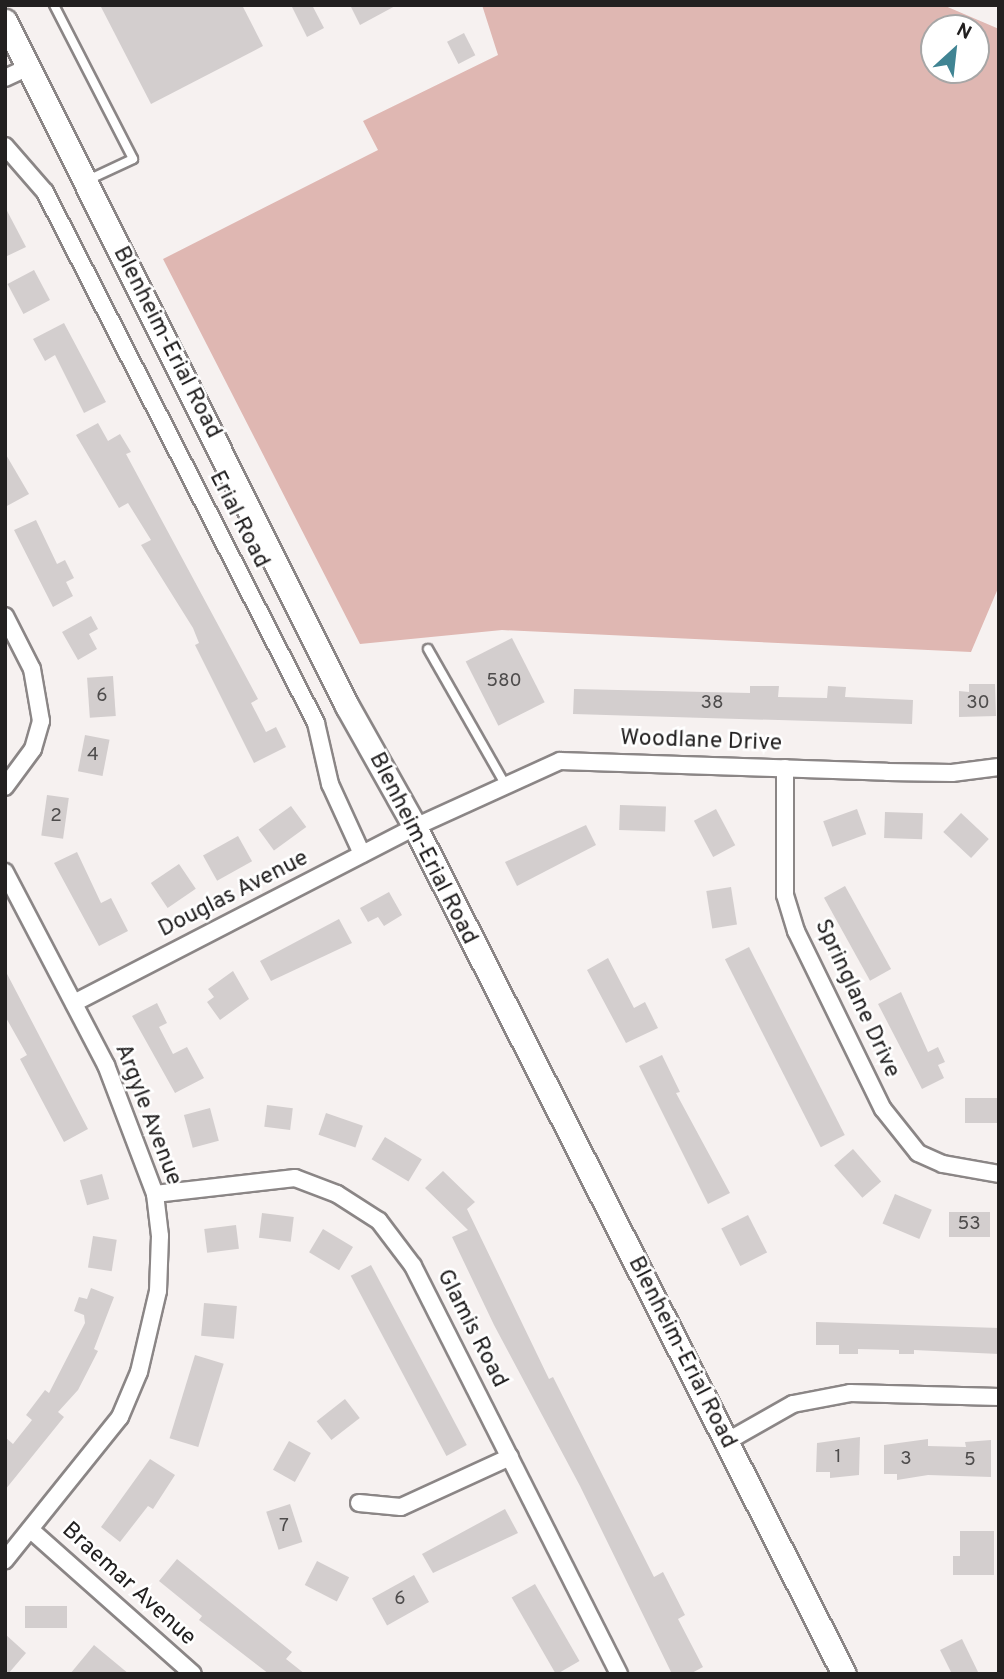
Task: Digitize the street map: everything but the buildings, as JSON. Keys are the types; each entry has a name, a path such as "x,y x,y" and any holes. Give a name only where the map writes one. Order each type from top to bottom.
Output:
{"main road":[{"name":"Blenheim-Erial Road","path":"5,21 347,706 415,827 844,1674"}],"street":[{"path":"5,78 29,67"},
{"name":"Erial Road","path":"5,146 45,192 316,723 330,784 362,853"},
{"path":"5,617 32,669 41,722 33,749 5,787"},
{"name":"Woodlane Drive","path":"415,827 560,761 952,773 999,766"},
{"name":"Springlane Drive","path":"785,768 785,895 796,931 883,1109 918,1153 943,1164 999,1174"},
{"name":"Douglas Avenue","path":"74,1003 415,827"},
{"name":"Argyle Avenue","path":"5,872 106,1065 155,1194 160,1236 158,1291 139,1372 120,1417 32,1531 5,1560"},
{"name":"Glamis Road","path":"155,1194 295,1178 337,1194 379,1221 413,1266 619,1674"},
{"path":"726,1442 793,1404 850,1393 999,1397"},
{"path":"359,1503 401,1507 510,1457"},
{"name":"Braemar Avenue","path":"32,1531 194,1674"}],"lane":[{"path":"54,5 133,159 85,181"},
{"path":"428,649 505,784"}],"shaded area":[{"path":"482,5 943,5 964,14 920,14 920,84 990,84 990,25 999,29 999,586 971,652 502,630 360,644 163,259 378,150 363,121 498,55"}]}
